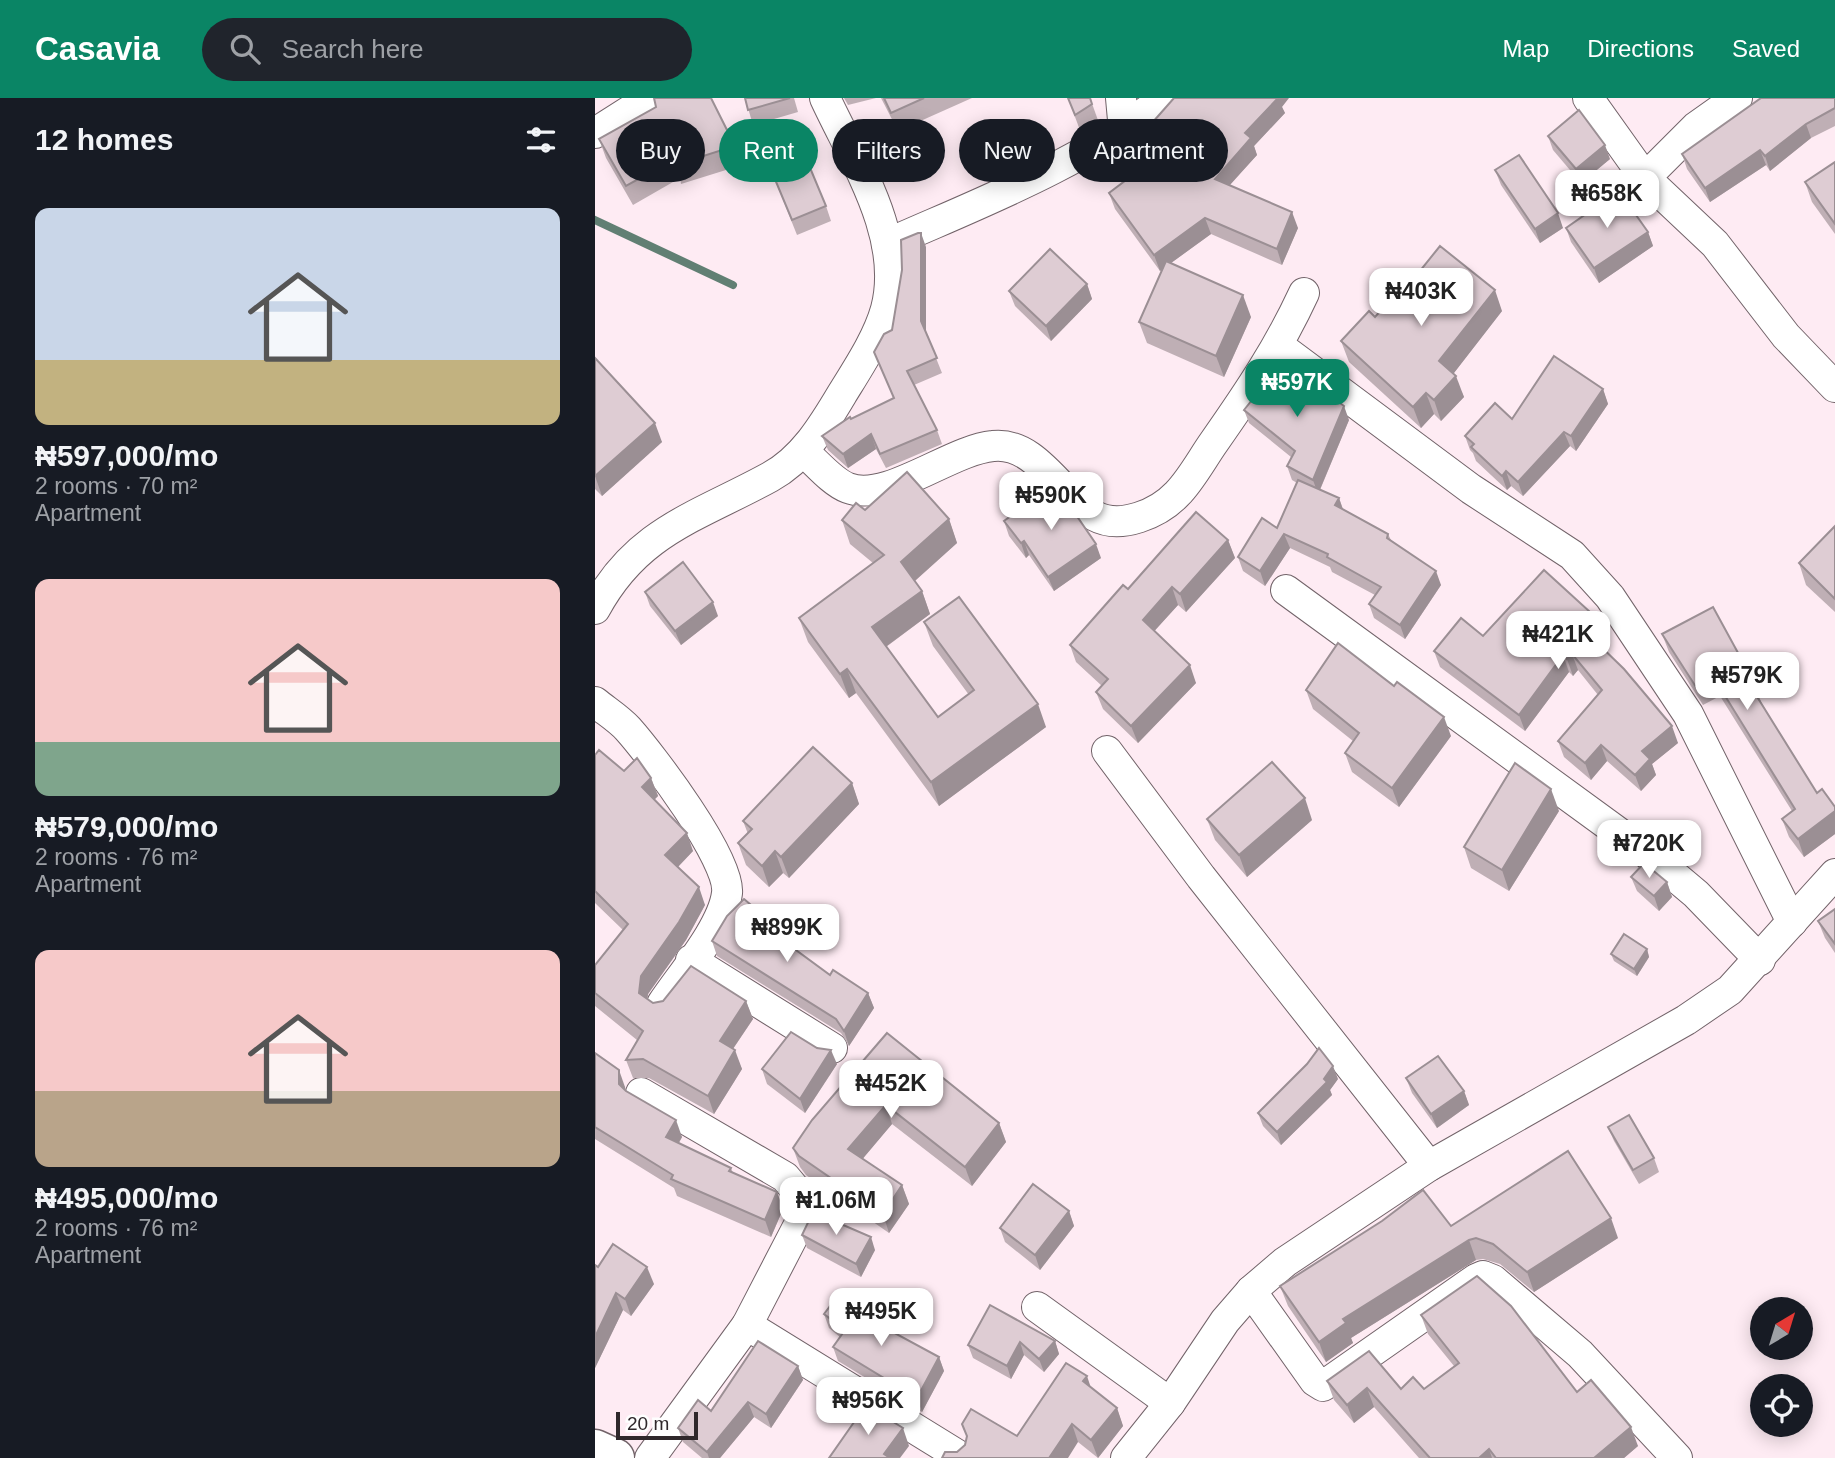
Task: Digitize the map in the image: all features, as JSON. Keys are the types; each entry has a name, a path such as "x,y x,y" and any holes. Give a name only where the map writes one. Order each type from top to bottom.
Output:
{"main road":[{"path":"595,1449 615,1458"}],"street":[{"path":"595,133 650,98"},
{"path":"595,609 611,579 635,554 668,529 773,476 803,452 823,426 860,364 885,310 890,274 887,244 877,210 825,98"},
{"path":"1121,98 1123,119"},
{"path":"1139,119 1164,98"},
{"path":"1588,98 1645,178 1715,244 1786,336 1835,387"},
{"path":"1645,178 1696,127 1737,98"},
{"path":"887,244 1041,176 1069,161"},
{"path":"803,452 846,488 865,491 883,488 975,448 997,445 1019,451 1096,516 1117,520 1147,516 1177,494 1279,346 1304,293"},
{"path":"1279,346 1453,476 1572,555 1611,597 1688,714 1792,922"},
{"path":"1286,590 1652,857 1696,894 1760,960"},
{"path":"595,702 627,728 683,801 724,870 727,892 720,917 662,1004"},
{"path":"1107,751 1201,877 1429,1166"},
{"path":"1126,1458 1170,1403 1225,1321 1251,1291 1285,1262 1429,1166 1686,1020 1730,990 1760,960 1835,874"},
{"path":"691,960 832,1048"},
{"path":"641,1093 785,1177 801,1196 802,1219 747,1325 650,1458"},
{"path":"1251,1291 1315,1381 1323,1386 1483,1276 1493,1280 1580,1353 1677,1458"},
{"path":"1037,1307 1170,1403"},
{"path":"747,1325 956,1454"}],"building":[{"path":"654,98 711,98 722,119 719,119 719,151 705,156 705,119 635,119 656,107"},
{"path":"745,98 790,98 748,110"},
{"path":"884,98 924,98 891,113"},
{"path":"1068,98 1090,98 1092,104 1075,115"},
{"path":"1174,98 1278,98 1245,133 1251,138 1228,164 1228,119 1156,119"},
{"path":"1761,98 1835,98 1835,108 1806,124 1765,156 1760,150 1705,188 1682,154"},
{"path":"1579,110 1605,145 1576,169 1548,136"},
{"path":"616,129 616,169 599,139"},
{"path":"1519,155 1558,213 1535,229 1495,170"},
{"path":"1835,162 1835,224 1805,182"},
{"path":"776,182 816,182 826,206 792,220"},
{"path":"1124,182 1222,182 1292,212 1277,249 1205,218 1154,255 1109,193"},
{"path":"1619,191 1648,232 1594,268 1566,228"},
{"path":"921,233 921,321 937,358 907,371 937,430 880,454 871,434 843,454 822,436 850,417 851,419 894,398 874,352 884,334 892,330 902,270 901,240"},
{"path":"1440,246 1495,290 1439,361 1456,376 1434,400 1426,393 1413,407 1341,341 1369,311 1375,317 1383,308 1387,312"},
{"path":"1050,249 1087,284 1046,326 1009,291"},
{"path":"1166,261 1243,295 1216,356 1139,322"},
{"path":"1554,356 1603,389 1571,436 1564,432 1518,482 1506,471 1502,476 1471,447 1474,444 1465,436 1495,403 1512,419"},
{"path":"595,358 655,423 595,476"},
{"path":"1280,365 1311,390 1332,397 1344,406 1313,480 1287,466 1295,451 1244,410"},
{"path":"907,472 949,519 901,562 922,591 872,627 938,717 974,690 924,622 959,597 1038,704 931,782 847,669 840,674 799,618 884,555 842,520 856,503 865,510"},
{"path":"1298,480 1339,498 1335,505 1388,534 1387,538 1436,571 1400,625 1369,604 1381,587 1327,557 1328,554 1284,534 1260,571 1238,557 1262,518 1277,528"},
{"path":"1048,489 1074,512 1096,544 1048,577 1024,541 1021,543 1004,521"},
{"path":"1196,512 1228,540 1180,594 1172,587 1143,620 1190,665 1131,726 1096,692 1108,679 1070,645 1123,585 1128,589"},
{"path":"1835,526 1835,599 1799,563"},
{"path":"683,562 713,602 675,631 645,592"},
{"path":"1544,570 1601,622 1589,635 1624,669 1672,726 1642,751 1650,759 1635,775 1601,745 1585,763 1558,741 1602,690 1572,654 1567,659 1563,655 1519,715 1434,651 1461,618 1483,636"},
{"path":"1713,607 1755,684 1751,687 1817,793 1822,789 1835,807 1835,811 1798,839 1782,819 1795,809 1714,678 1696,687 1662,634"},
{"path":"1338,643 1394,686 1397,682 1444,717 1392,788 1345,753 1359,733 1306,690"},
{"path":"813,747 852,783 781,857 775,851 762,866 738,843 752,829 743,821"},
{"path":"599,750 624,771 637,758 651,778 642,787 687,833 665,855 699,887 679,922 641,976 639,993 653,1003 663,1001 691,966 746,1001 720,1041 735,1050 708,1096 643,1059 626,1060 643,1031 595,993 595,965 628,924 595,891 595,755"},
{"path":"1272,762 1305,798 1239,855 1207,819"},
{"path":"1515,763 1551,789 1502,870 1464,847"},
{"path":"1644,863 1667,882 1654,896 1631,877"},
{"path":"744,899 771,922 766,928 830,975 833,970 868,993 844,1031 836,1019 712,941 727,916"},
{"path":"1835,909 1835,944 1818,921"},
{"path":"1624,934 1647,949 1634,969 1611,954"},
{"path":"791,1032 817,1048 831,1050 800,1099 762,1069"},
{"path":"887,1033 999,1123 965,1167 886,1105 848,1149 902,1185 883,1214 799,1156 793,1148 812,1120"},
{"path":"1319,1048 1333,1066 1324,1079 1327,1082 1277,1132 1258,1113 1307,1064"},
{"path":"595,1053 619,1070 619,1084 626,1091 676,1120 666,1137 731,1168 729,1171 777,1192 765,1220 671,1179 673,1175 595,1127"},
{"path":"1438,1056 1464,1091 1431,1114 1406,1078"},
{"path":"1629,1115 1654,1158 1633,1170 1608,1127"},
{"path":"1568,1151 1611,1218 1527,1272 1493,1244 1476,1238 1469,1240 1343,1319 1346,1323 1319,1342 1280,1286 1382,1221 1423,1190 1451,1226"},
{"path":"1033,1184 1069,1211 1035,1255 1000,1228"},
{"path":"813,1212 871,1237 856,1264 802,1235"},
{"path":"613,1244 647,1267 625,1299 616,1293 595,1337 595,1265 598,1267"},
{"path":"1477,1276 1511,1306 1577,1392 1591,1380 1631,1427 1594,1458 1496,1458 1489,1449 1479,1458 1430,1458 1367,1388 1347,1405 1327,1381 1369,1351 1401,1389 1413,1377 1424,1389 1459,1363 1421,1315"},
{"path":"840,1293 887,1329 939,1357 917,1398 833,1347 845,1330 824,1314"},
{"path":"990,1305 1055,1341 1039,1359 1020,1342 1007,1366 968,1345"},
{"path":"758,1341 798,1366 766,1414 748,1402 707,1452 678,1428 698,1400 711,1411"},
{"path":"1066,1363 1087,1376 1083,1381 1117,1408 1091,1440 1072,1424 1049,1458 942,1458 945,1452 957,1452 965,1445 967,1436 962,1424 971,1409 1017,1436"},
{"path":"866,1405 903,1428 884,1454 890,1458 829,1458"}],"waterway":[{"path":"595,220 733,285"}]}
